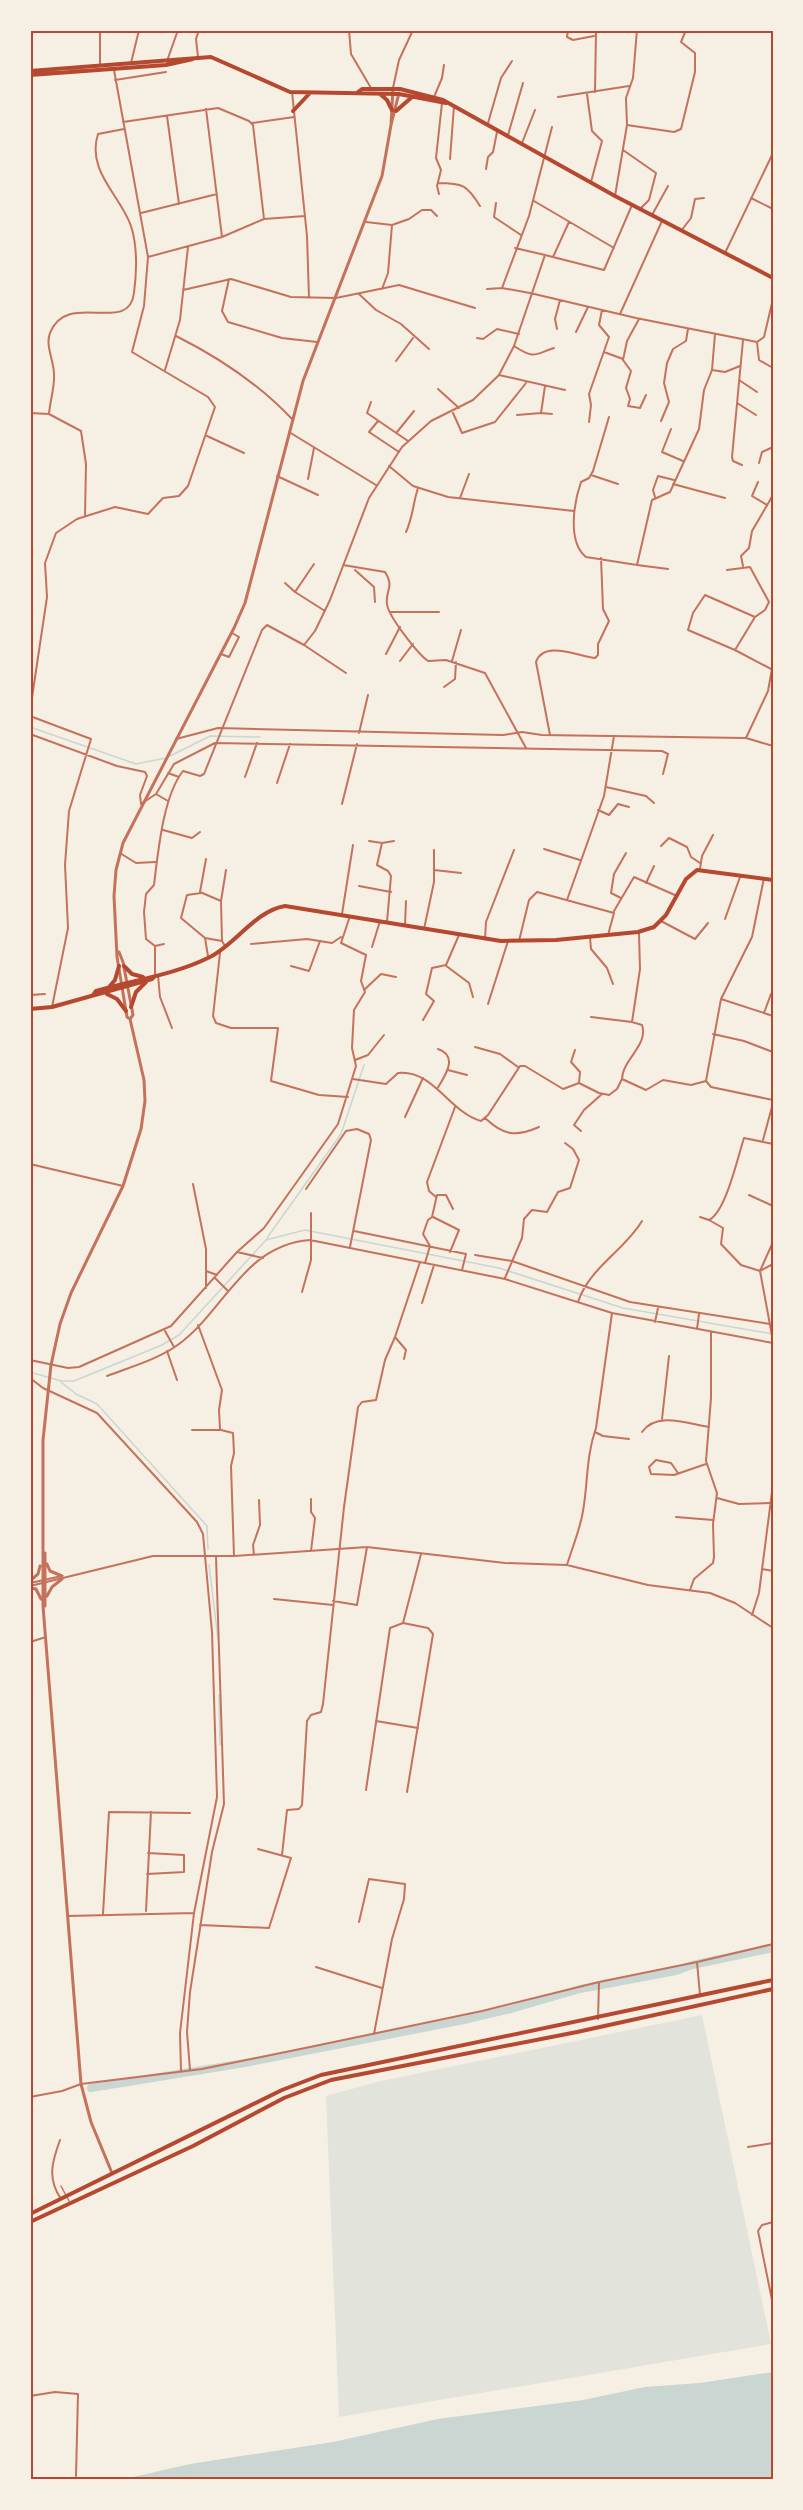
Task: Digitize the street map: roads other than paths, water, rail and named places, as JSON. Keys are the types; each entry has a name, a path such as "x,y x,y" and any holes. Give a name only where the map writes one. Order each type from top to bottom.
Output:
{"main road":[{"path":"30,73 166,65 196,58"},
{"path":"30,73 167,60 221,59 292,92 379,94 392,91"},
{"path":"114,69 120,64"},
{"path":"106,65 114,69"},
{"path":"358,92 371,88 399,91 434,97 445,103"},
{"path":"399,91 460,108 615,196 773,277"},
{"path":"293,111 310,94"},
{"path":"379,94 394,110 415,96"},
{"path":"30,1009 52,1007 106,993 208,958 262,916 280,907 296,906 459,935 519,942 639,932 654,927 661,921 686,879 700,869 773,880"},
{"path":"109,987 121,966 145,979"},
{"path":"131,1007 136,992 145,979"},
{"path":"93,995 109,987 122,986"},
{"path":"106,993 117,999 126,1011"},
{"path":"30,2214 282,2090 321,2075 598,2019 773,1980"},
{"path":"30,2222 193,2146 284,2098 332,2080 773,1989"},
{"path":"659,2004 661,2013"},
{"path":"189,2136 193,2146"}],"street":[{"path":"100,30 100,65"},
{"path":"131,63 139,30"},
{"path":"166,65 178,30"},
{"path":"196,58 196,39 199,30"},
{"path":"349,30 351,54 371,88"},
{"path":"394,110 392,91 399,60 412,30"},
{"path":"568,30 567,37 573,40 594,36"},
{"path":"595,92 594,36 596,30"},
{"path":"615,196 627,125 625,108 631,86 636,30"},
{"path":"627,125 674,132 681,129 694,72 695,53 681,42 686,30"},
{"path":"488,123 501,78 512,61"},
{"path":"434,97 442,78 444,65"},
{"path":"30,711 47,597 46,556 59,530 85,517 117,506 148,514 163,498 179,496 188,486 207,436 215,405 208,397 132,352 144,306 148,257 114,69"},
{"path":"116,80 166,72"},
{"path":"508,135 523,83"},
{"path":"558,97 631,86"},
{"path":"130,1019 128,984 118,952 114,896 120,853 141,804 171,752 232,633 244,603 292,419 318,342 382,176 399,91"},
{"path":"292,92 309,298"},
{"path":"587,94 592,131 602,141 591,182"},
{"path":"439,194 438,183 441,170 436,158 445,103"},
{"path":"450,159 454,106"},
{"path":"123,122 223,108 252,123 294,117"},
{"path":"206,109 222,237"},
{"path":"522,142 535,110"},
{"path":"167,116 179,204"},
{"path":"252,123 264,219"},
{"path":"502,288 534,201 552,127"},
{"path":"49,414 55,376 49,339 54,326 61,317 69,313 118,313 129,306 134,297 138,258 132,229 108,189 98,160 95,142 98,134 124,129"},
{"path":"486,169 498,129"},
{"path":"623,150 656,173 649,200 640,209"},
{"path":"725,253 773,153"},
{"path":"438,183 455,183 467,188 480,207"},
{"path":"652,215 668,186"},
{"path":"141,213 217,194"},
{"path":"681,231 691,218 695,199 704,198"},
{"path":"751,198 773,209"},
{"path":"534,201 614,248"},
{"path":"496,203 494,217 521,235"},
{"path":"515,248 604,270 633,205"},
{"path":"366,222 392,225 409,219 425,209 432,210 436,216"},
{"path":"148,257 222,237 264,219 304,216"},
{"path":"620,315 662,221"},
{"path":"554,257 569,222"},
{"path":"382,290 388,273 392,225"},
{"path":"165,370 176,336 188,247"},
{"path":"304,645 325,612 376,485 399,452 408,441 431,422 482,393 499,375 519,334 530,293 545,255"},
{"path":"229,279 222,310 225,320 282,338 318,342"},
{"path":"183,290 229,279 291,297 336,298 402,285 475,308"},
{"path":"486,289 502,288 530,293 620,315 757,342 764,337 773,299"},
{"path":"359,294 380,313 404,326 413,338 429,349"},
{"path":"557,329 555,319 560,300"},
{"path":"576,332 588,307"},
{"path":"589,422 591,405 589,394 609,337 599,325 602,310"},
{"path":"623,359 627,341 639,319"},
{"path":"477,338 483,339 497,329 519,334"},
{"path":"661,421 669,402 664,383 665,370 673,349 686,341 688,329"},
{"path":"655,497 668,494 699,429 705,390 712,370 715,334"},
{"path":"176,336 211,355 257,385 292,419"},
{"path":"396,361 413,338"},
{"path":"742,465 732,459 743,340"},
{"path":"757,342 759,360 773,368"},
{"path":"514,346 531,354 544,354 554,348"},
{"path":"604,352 623,359 631,371 626,388 630,399 628,406 640,408 646,395"},
{"path":"712,370 725,372 740,366"},
{"path":"499,375 526,383 565,390"},
{"path":"739,380 757,392"},
{"path":"452,412 462,433 493,423 526,383"},
{"path":"541,413 546,386"},
{"path":"438,389 459,408"},
{"path":"371,402 367,412 408,441"},
{"path":"737,403 756,415"},
{"path":"397,432 414,411"},
{"path":"30,412 49,414 79,428 83,436 85,517"},
{"path":"517,414 552,414"},
{"path":"609,417 591,475 581,482 574,511 575,536 581,552 588,558 668,569"},
{"path":"378,421 369,432 399,452"},
{"path":"671,429 662,452 683,461"},
{"path":"289,432 376,485"},
{"path":"207,436 244,453"},
{"path":"759,463 762,452 773,447"},
{"path":"308,478 314,448"},
{"path":"389,466 418,488 460,498 574,511"},
{"path":"460,498 469,474"},
{"path":"591,475 618,484"},
{"path":"277,476 318,495"},
{"path":"637,565 655,497 654,490 658,476 725,498"},
{"path":"758,482 752,496 767,505"},
{"path":"406,532 413,518 413,506 418,488"},
{"path":"744,567 741,556 749,548 752,531 773,495"},
{"path":"550,735 536,662 544,651 559,651 594,658 598,655 598,644 609,621 603,609 601,558"},
{"path":"295,592 315,564"},
{"path":"343,565 353,569 385,572 390,585 386,599 390,612 413,644 428,661 452,661 485,673 525,747"},
{"path":"727,570 744,567 753,570 768,599 765,610 755,617 735,650"},
{"path":"353,569 374,587 375,602"},
{"path":"285,583 325,612"},
{"path":"746,738 768,691 772,669 688,630 700,598 709,595 755,617"},
{"path":"390,612 439,612"},
{"path":"172,1028 160,997 155,946 145,936 144,912 147,892 154,885 155,862 168,801 179,777 184,770 203,775 262,630 267,626 304,645 346,673"},
{"path":"386,654 400,627"},
{"path":"452,661 461,630"},
{"path":"221,654 230,657 239,637 232,633"},
{"path":"400,661 413,644"},
{"path":"444,687 455,680 456,662"},
{"path":"358,733 368,695"},
{"path":"30,717 91,739 69,812 65,865 68,928 52,1007"},
{"path":"177,739 221,729 746,738 773,746"},
{"path":"30,734 85,755 146,773 140,795 141,804"},
{"path":"567,900 606,787 614,735"},
{"path":"141,804 156,794 168,773 180,759 216,742 665,751 668,754 663,774"},
{"path":"245,777 257,743"},
{"path":"277,783 290,744"},
{"path":"342,804 357,744"},
{"path":"168,773 179,777"},
{"path":"606,787 646,796 654,803"},
{"path":"156,794 168,801"},
{"path":"598,810 609,816 618,804 629,807"},
{"path":"163,830 192,838 200,832"},
{"path":"700,869 700,863 713,835"},
{"path":"661,846 669,838 687,847 690,857 700,863"},
{"path":"369,841 382,843 394,841"},
{"path":"382,843 377,866 391,876 387,922"},
{"path":"342,914 352,845"},
{"path":"544,849 580,860"},
{"path":"424,929 431,904 434,850"},
{"path":"485,939 486,922 514,850"},
{"path":"120,853 136,863 155,862"},
{"path":"621,898 611,893 610,887 626,854"},
{"path":"201,893 199,888 206,859"},
{"path":"646,883 654,866"},
{"path":"225,946 222,941 221,901 226,870"},
{"path":"434,870 461,873"},
{"path":"725,919 740,874"},
{"path":"608,935 614,913 632,878 677,896"},
{"path":"763,1140 773,1101 711,1087 706,1081 721,999 752,937 764,878"},
{"path":"359,886 391,892"},
{"path":"221,901 201,893 187,895 181,917 206,938 222,941"},
{"path":"519,942 529,900 534,893 614,913"},
{"path":"405,925 406,901"},
{"path":"250,945 295,940 332,943 341,937 350,916"},
{"path":"372,947 380,921"},
{"path":"661,921 695,939 708,923"},
{"path":"632,1022 640,969 639,932"},
{"path":"446,965 459,935"},
{"path":"341,937 343,946 359,949 366,955 361,981 364,990"},
{"path":"590,937 591,949 608,968 613,984"},
{"path":"206,938 208,958"},
{"path":"291,966 309,971 320,941"},
{"path":"488,1004 507,941"},
{"path":"155,946 164,944"},
{"path":"219,951 220,966 213,1016 216,1023 231,1028 278,1028 271,1081 319,1095 348,1097"},
{"path":"423,1020 434,1002 426,994 432,968 446,965 470,983 473,997"},
{"path":"112,2173 91,2122 81,2084 44,1607 43,1440 51,1365 71,1293 123,1186 141,1129 145,1101 144,1080 130,1019 126,1011 121,966"},
{"path":"30,1360 51,1365 79,1367 166,1333 239,1252 264,1228 326,1144 338,1124 355,1079 355,1060 352,1048 354,1012 364,990 381,974 396,977"},
{"path":"30,995 45,994"},
{"path":"764,1013 771,994"},
{"path":"721,999 773,1016"},
{"path":"475,1047 500,1054 518,1067 525,1066 561,1089 579,1083 602,1094 611,1094 622,1079 622,1072 636,1052 644,1029 642,1025 632,1022 611,1022 591,1017"},
{"path":"713,1034 744,1041 773,1052"},
{"path":"355,1060 369,1055 384,1035"},
{"path":"437,1089 448,1070 449,1055 438,1049"},
{"path":"575,1050 571,1062 580,1072 579,1083"},
{"path":"355,1079 386,1084 401,1072 423,1078 455,1107 479,1121 485,1119 518,1067"},
{"path":"448,1070 467,1075"},
{"path":"405,1117 423,1078"},
{"path":"622,1079 646,1090 663,1080 690,1085 706,1081"},
{"path":"581,1131 574,1125 581,1113 602,1094"},
{"path":"453,1209 446,1196 436,1197 429,1191 427,1182 455,1107"},
{"path":"485,1119 501,1130 516,1135 539,1127"},
{"path":"306,1189 332,1148 348,1129 362,1130 371,1136 351,1245"},
{"path":"710,1220 715,1217 728,1190 744,1138 763,1140 773,1144"},
{"path":"505,1277 523,1235 527,1214 534,1209 547,1212 558,1192 570,1188 579,1160 573,1149 565,1143"},
{"path":"326,1144 332,1148"},
{"path":"318,1155 325,1160"},
{"path":"30,1164 123,1186"},
{"path":"307,1171 314,1175"},
{"path":"193,1184 204,1239 206,1288"},
{"path":"749,1195 773,1206"},
{"path":"426,1261 429,1248 423,1234 428,1220 432,1217 436,1197"},
{"path":"302,1292 311,1260 311,1213"},
{"path":"432,1217 459,1230 450,1252"},
{"path":"699,1217 710,1220 723,1228 721,1244 741,1264 760,1271 773,1264"},
{"path":"578,1301 582,1288 628,1240 642,1221"},
{"path":"354,1232 466,1254 463,1269"},
{"path":"107,1376 167,1351 198,1325 227,1290 262,1258 285,1244 310,1240 351,1245 420,1262 426,1261 434,1265 505,1277 612,1313 773,1341 760,1271 773,1242"},
{"path":"239,1252 262,1258"},
{"path":"475,1255 512,1261 582,1288 658,1309 770,1326"},
{"path":"282,1855 287,1810 299,1809 302,1805 307,1720 311,1715 321,1712 323,1704 333,1603 358,1407 362,1402 376,1400 385,1360 420,1262"},
{"path":"422,1303 434,1265"},
{"path":"206,1270 216,1277 227,1290"},
{"path":"655,1321 658,1309"},
{"path":"567,1565 582,1514 586,1475 595,1432 612,1313"},
{"path":"697,1328 699,1315"},
{"path":"198,1325 222,1390 219,1410 220,1430"},
{"path":"690,1590 700,1572 713,1563 713,1520 717,1498 712,1473 706,1464 711,1332"},
{"path":"166,1333 174,1346"},
{"path":"395,1337 406,1350 404,1359"},
{"path":"167,1351 177,1380"},
{"path":"662,1420 669,1356"},
{"path":"30,1378 98,1413 197,1522 203,1534 212,1632 218,1797 194,1913 180,2033 182,2072"},
{"path":"642,1432 648,1426 662,1420 709,1427"},
{"path":"192,1430 220,1430 233,1433 234,1453 231,1466 234,1556"},
{"path":"595,1432 603,1436 628,1439"},
{"path":"678,1473 671,1463 656,1460 649,1467 652,1475 678,1473 706,1464"},
{"path":"752,1615 759,1597 773,1484"},
{"path":"717,1498 739,1504 772,1503"},
{"path":"311,1499 311,1512 315,1518 311,1551"},
{"path":"254,1555 253,1545 260,1525 259,1500"},
{"path":"676,1516 713,1520"},
{"path":"274,1599 357,1605 367,1547"},
{"path":"30,1584 153,1556 216,1557 367,1547 515,1564 567,1565 648,1585 717,1594 773,1628"},
{"path":"44,1553 50,1571 62,1578"},
{"path":"30,1584 38,1574 44,1553"},
{"path":"403,1623 420,1554"},
{"path":"190,2071 188,2011 212,1852 224,1804 216,1557"},
{"path":"762,1569 773,1571"},
{"path":"44,1607 50,1590 62,1578"},
{"path":"30,1584 39,1592 44,1607"},
{"path":"366,1790 390,1628 403,1623 428,1628 433,1634 407,1792"},
{"path":"30,1642 46,1637"},
{"path":"376,1722 418,1728"},
{"path":"103,1914 109,1812 190,1813"},
{"path":"146,1912 151,1812"},
{"path":"200,1925 268,1929 290,1860 289,1857 258,1849"},
{"path":"147,1874 184,1872 184,1855 148,1853"},
{"path":"359,1922 369,1879 405,1884 404,1899 382,1988 374,2034"},
{"path":"68,1916 146,1912 194,1913"},
{"path":"30,2097 62,2091 81,2084 190,2071 374,2034 599,1982 697,1963 773,1944"},
{"path":"697,1963 700,1995"},
{"path":"316,1967 382,1988"},
{"path":"598,2019 599,1982"},
{"path":"60,2140 51,2166 52,2185 61,2199"},
{"path":"748,2146 773,2143"},
{"path":"62,2186 73,2209"},
{"path":"772,2300 758,2230 762,2225 773,2222"},
{"path":"30,2396 55,2392 78,2394 76,2476"}],"waterway":[{"path":"30,727 136,764 166,758"},
{"path":"170,756 210,736 260,737"},
{"path":"267,1238 341,1134 364,1065"},
{"path":"30,1372 61,1381 74,1381 162,1345 179,1335 266,1240 305,1230 499,1268 623,1308 773,1334"},
{"path":"61,1382 76,1394 97,1404 207,1526 208,1549"},
{"path":"209,1565 218,1639"},
{"path":"219,1695 220,1745"},
{"path":"91,2088 245,2063 459,2021 580,1989 676,1971 692,1965 773,1948"}]}
